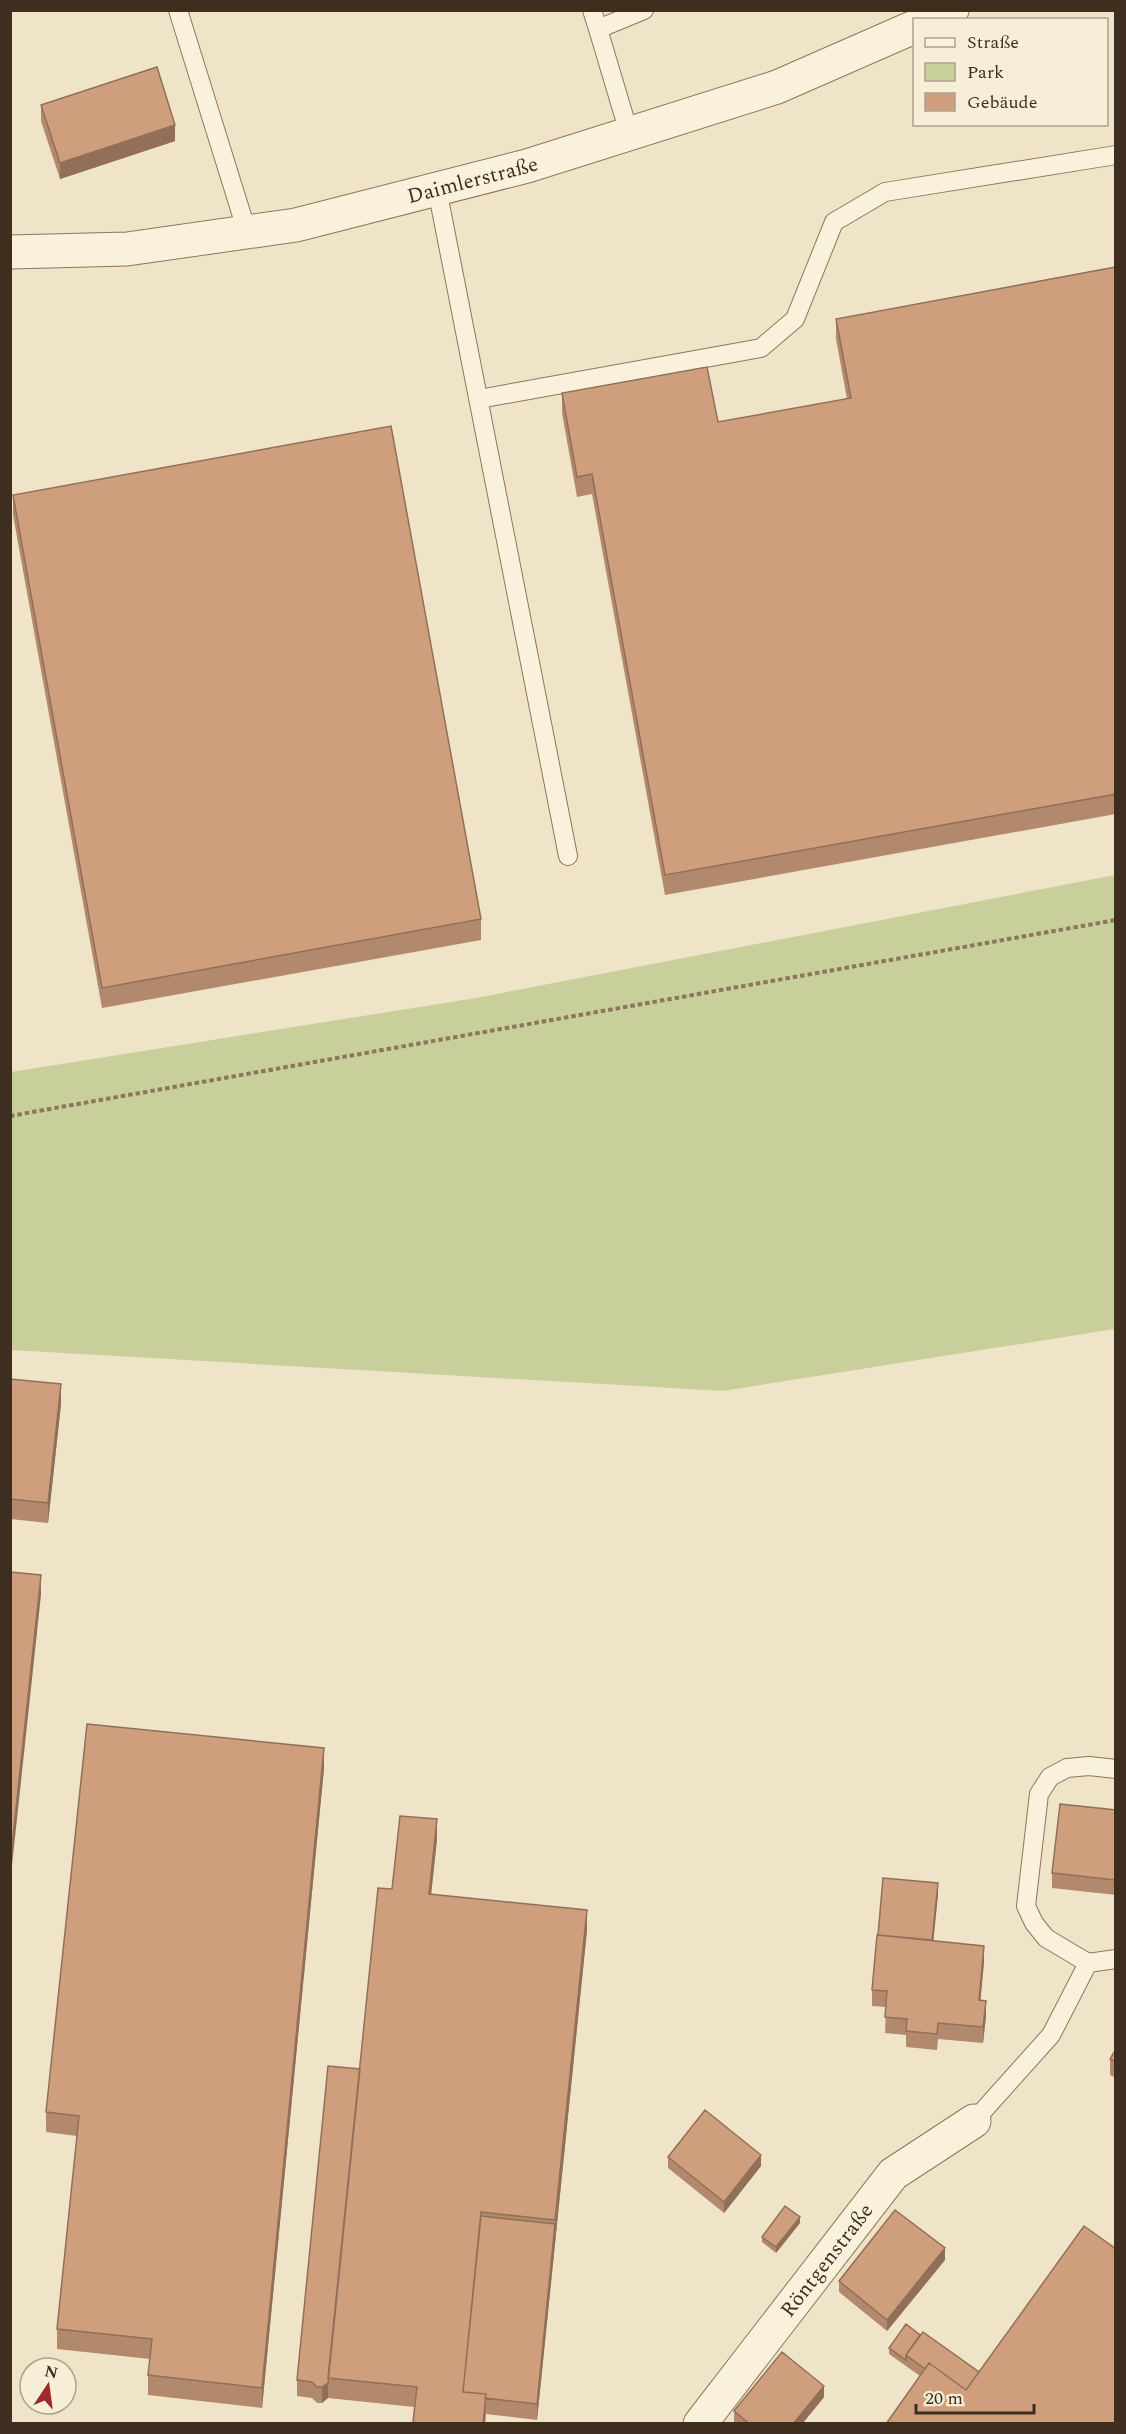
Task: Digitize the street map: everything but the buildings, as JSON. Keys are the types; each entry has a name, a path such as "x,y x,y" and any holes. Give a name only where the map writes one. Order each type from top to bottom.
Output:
{"street":[{"path":"935,18 952,10"},
{"name":"Daimlerstraße","path":"10,252 128,249 296,225 527,166 777,87 913,28"},
{"name":"Röntgenstraße","path":"700,2424 893,2174 974,2121"}],"lane":[{"path":"178,10 247,232"},
{"path":"592,10 629,133"},
{"path":"598,29 644,10"},
{"path":"480,399 761,348 795,319 834,222 885,192 1116,155"},
{"path":"437,189 568,856"},
{"path":"1116,1769 1089,1766 1067,1767 1050,1776 1039,1794 1026,1906 1034,1923 1046,1938 1088,1963 1116,1959"},
{"path":"974,2121 1051,2036 1088,1963"}],"path":[{"path":"10,1116 1116,920"}],"green space":[{"path":"1115,875 1115,1329 723,1391 11,1350 11,1072 476,998"}]}
